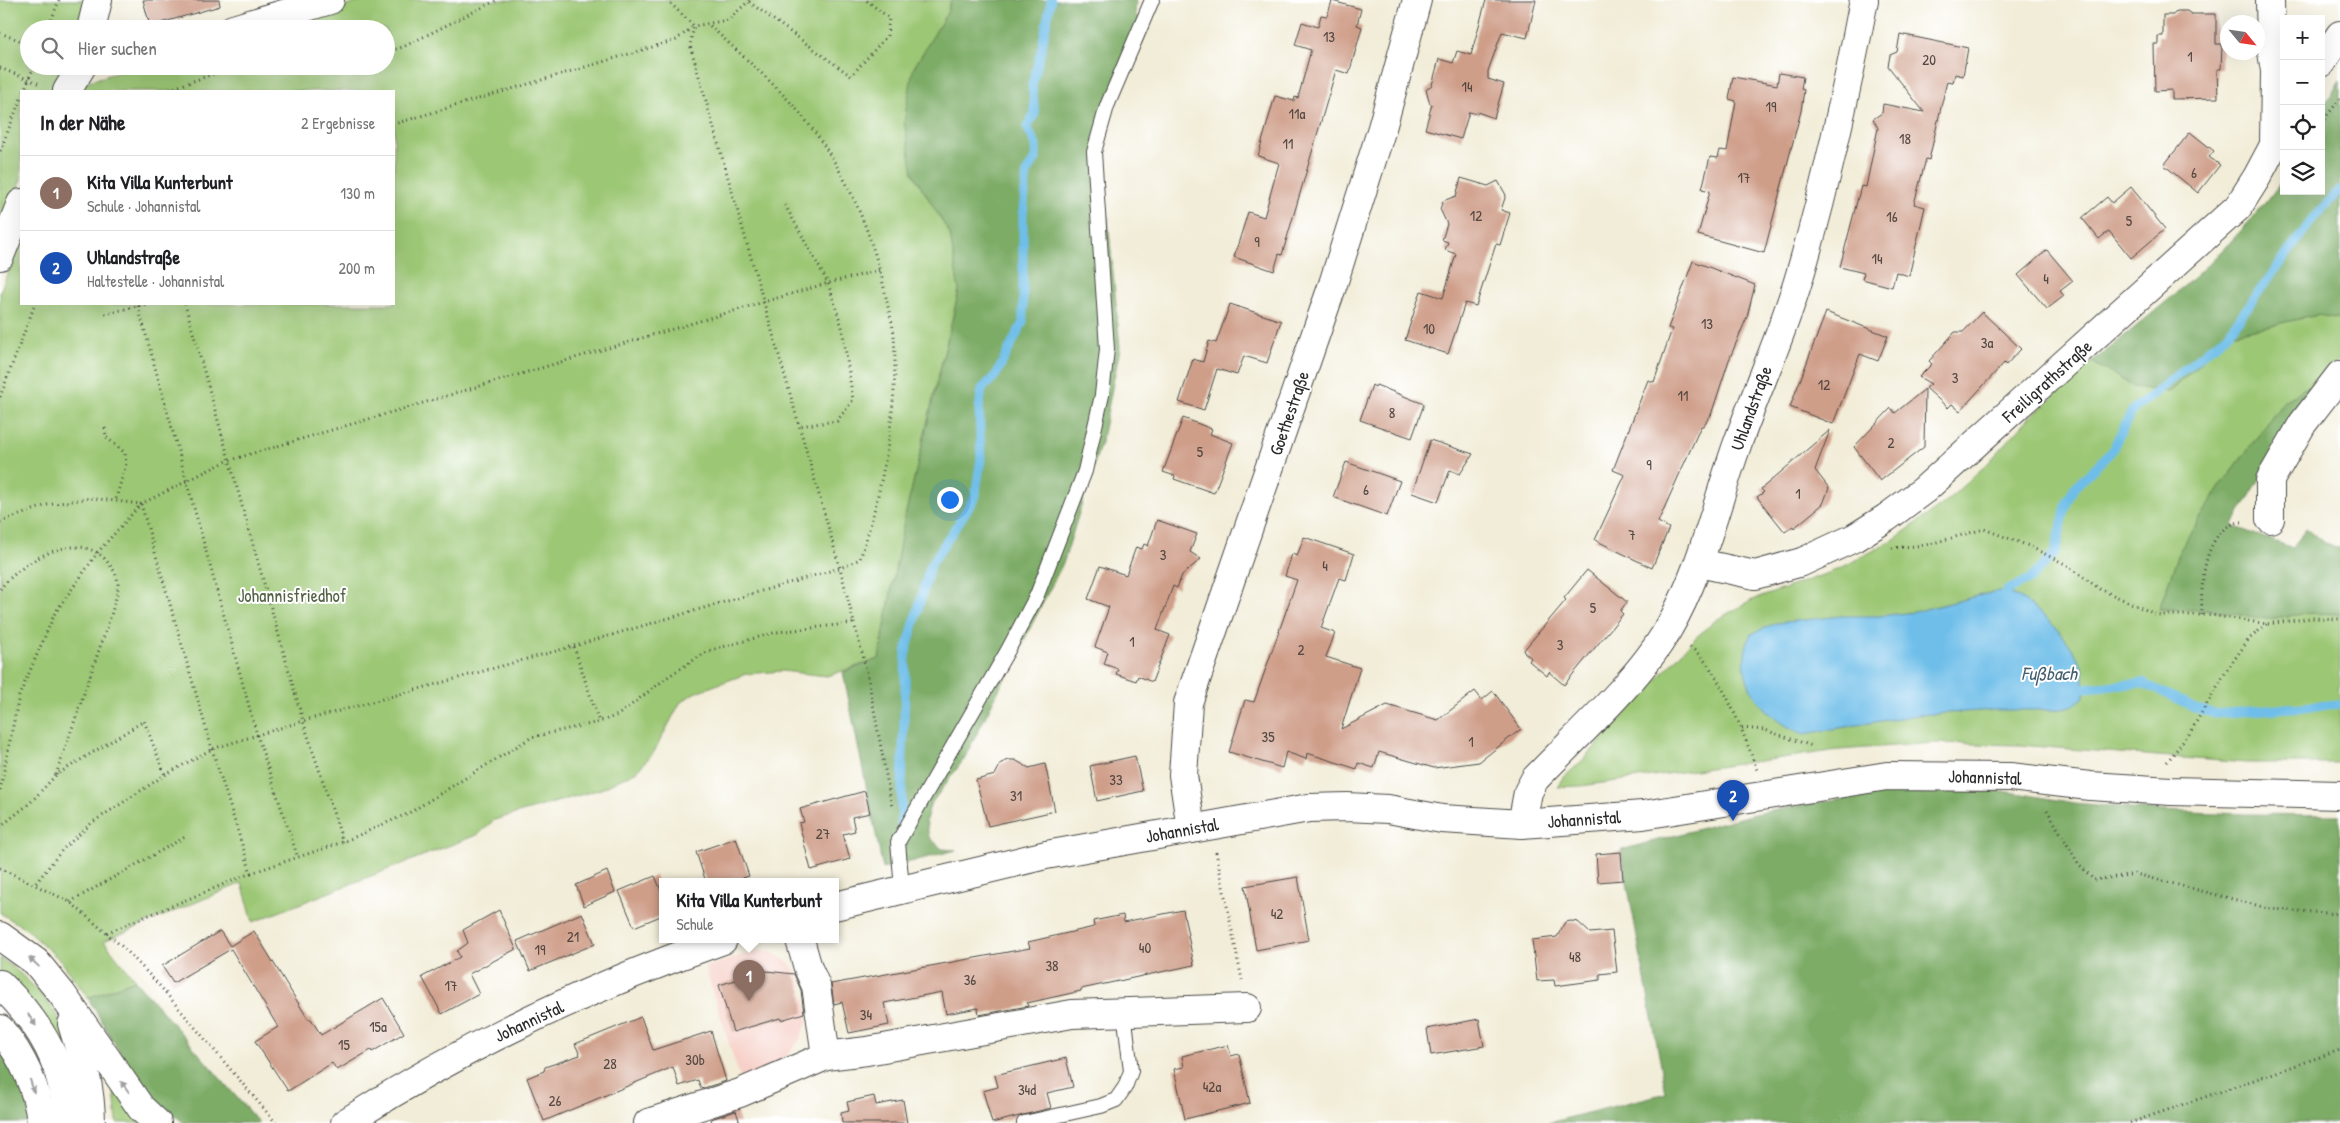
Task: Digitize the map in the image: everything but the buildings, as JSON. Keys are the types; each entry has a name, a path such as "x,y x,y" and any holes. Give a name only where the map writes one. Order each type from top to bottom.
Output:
{"main road":[{"path":"93,20 98,0"},
{"path":"263,20 330,0"},
{"name":"Goethestraße","path":"1191,828 1183,775 1188,703 1333,284 1382,128 1417,0"},
{"name":"Uhlandstraße","path":"1522,824 1528,792 1535,779 1638,671 1666,632 1684,598 1699,563 1737,446 1798,281 1824,186 1842,110 1864,0"},
{"name":"Freiligrathstraße","path":"1699,563 1755,575 1802,562 1854,538 1886,518 1924,490 2238,206 2257,177 2274,145 2279,71 2271,46 2270,0"},
{"path":"2323,60 2340,35"},
{"path":"2325,64 2340,69"},
{"path":"55,88 71,75"},
{"path":"0,256 20,206"},
{"path":"2270,519 2270,480 2303,423 2340,374"},
{"name":"Johannistal","path":"839,905 1046,854 1309,808 1388,809 1442,818 1522,824 1644,815 1887,776 2010,777 2090,786 2171,791 2340,795"},
{"path":"0,936 36,962 62,994 114,1072 141,1108 157,1123"},
{"name":"Johannistal","path":"345,1123 381,1100 488,1040 666,960 714,943"},
{"path":"801,943 808,968 816,986 826,1056"},
{"path":"0,984 24,1008 48,1043 61,1078 67,1123"},
{"path":"62,994 85,1065 91,1123"},
{"path":"648,1123 740,1093 826,1056 867,1051 1072,1014 1248,1008"},
{"path":"0,1029 23,1061 32,1085 41,1123"}],"lane":[{"path":"902,889 898,842 1037,595 1053,559 1085,470 1102,395 1107,349 1094,152 1107,106 1152,0"},
{"path":"1024,1123 1101,1106 1116,1100 1125,1087 1131,1071 1124,1011"}],"path":[{"path":"51,20 59,0"},
{"path":"395,49 497,0"},
{"path":"667,0 694,26"},
{"path":"395,124 676,40 694,26 728,20 749,1 851,76 887,36 889,18 866,0"},
{"path":"36,884 63,849 93,822 164,775 212,749 303,721 574,646 840,568 860,559 874,517 893,404 894,335 881,270 869,232 848,187 820,141 792,104 709,24"},
{"path":"694,26 690,45 840,568 867,672 898,842"},
{"path":"0,33 20,41"},
{"path":"0,68 55,88"},
{"path":"24,90 31,75"},
{"path":"168,90 209,75"},
{"path":"2325,118 2340,99"},
{"path":"0,151 20,101"},
{"path":"785,205 828,282 842,326 853,400 837,421 799,426"},
{"path":"0,790 19,696 55,613 98,552 141,504 228,461 828,282 881,270"},
{"path":"0,397 35,305"},
{"path":"105,314 129,306 142,305"},
{"path":"185,305 303,721 343,842"},
{"path":"138,306 257,735 298,858"},
{"path":"105,428 106,437 125,453 126,464 115,502"},
{"path":"0,522 48,505 90,498 141,504"},
{"path":"141,504 212,749 251,873"},
{"path":"2202,615 2201,594 2204,570 2212,546 2221,531 2231,522 2270,519"},
{"path":"1854,538 1884,549 1926,545 1984,529 2029,546 2065,564 2100,589 2157,616 2202,615 2267,624 2311,618 2340,619"},
{"path":"0,589 33,560 54,550 77,548 98,552 113,568 118,585 112,612 56,775"},
{"path":"106,933 251,873 343,842 409,813 532,737 599,722 618,715 669,676 708,651 777,632 854,623"},
{"path":"2164,766 2189,734 2208,705 2227,670 2249,639 2267,624"},
{"path":"1666,632 1693,650 1715,676 1742,728 1757,771"},
{"path":"574,646 599,722"},
{"path":"0,827 30,803 56,775 144,721 164,775"},
{"path":"1742,728 1765,730 1812,746"},
{"path":"2046,808 2078,863 2094,880 2136,874 2270,909 2340,914"},
{"path":"70,902 185,837"},
{"path":"1216,848 1248,1008"},
{"path":"0,868 70,902 126,950 276,1123"},
{"path":"2130,1123 2340,1050"}],"shaded area":[{"path":"759,950 770,952 780,957 790,964 798,975 808,1012 807,1023 798,1042 785,1058 741,1082 705,967"}],"green space":[{"path":"0,0 86,0 79,20 20,20 20,75 61,75 55,90 20,90 20,181 0,231"},
{"name":"Johannisfriedhof","path":"367,0 951,0 947,13 913,69 913,173 950,234 959,290 904,521 879,659 827,676 782,671 746,674 694,693 680,703 654,752 637,771 601,789 494,820 479,834 253,922 242,883 104,941 135,980 88,998 61,961 26,929 0,913 0,292 20,241 20,305 395,305 395,90 79,90 82,83 109,75 395,75 395,20 299,20"},
{"path":"951,0 1136,0 1135,15 1150,25 1113,106 1102,154 1120,348 1102,439 1064,561 964,759 930,805 926,820 929,837 942,849 956,850 883,869 843,672 879,659 904,521 959,291 950,234 913,173 904,122 913,69 947,13"},
{"path":"2340,80 2340,319 2318,315 2230,334 2169,392 2134,387 2092,362 2170,299 2194,277 2241,230 2280,183 2280,195 2325,195 2325,105"},
{"path":"2318,315 2340,319 2340,359 2327,375 2284,401 2220,487 2180,550 2159,609 2211,610 2266,619 2311,613 2340,614 2340,763 2246,763 2019,745 1934,743 1839,750 1581,786 1558,787 1561,780 1584,759 1694,639 1716,620 1750,601 1839,569 1893,540 1943,504 1988,463 2028,419 2092,362 2134,387 2169,392 2230,334"},
{"path":"2327,375 2296,418 2232,526 2293,548 2306,528 2323,542 2340,548 2340,614 2311,613 2266,619 2211,610 2159,609 2180,550 2220,487 2284,401"},
{"path":"1889,790 2011,792 2075,803 2163,811 2340,815 2340,1123 1548,1123 1666,1093 1621,850 1754,814"},
{"path":"0,958 30,982 57,1015 68,1037 67,1064 0,973"},
{"path":"135,980 259,1123 184,1123 155,1099 130,1070 88,998"},
{"path":"0,1042 17,1068 33,1123 0,1123"},
{"path":"114,1091 140,1123 117,1123"}],"water":[{"path":"1998,591 2010,594 2036,609 2070,646 2078,659 2084,676 2084,697 2071,707 2057,710 1995,710 1917,715 1804,734 1775,718 1754,695 1748,681 1745,666 1746,650 1751,634 1776,623 1842,616 1879,616 1914,612"}],"waterway":[{"path":"901,823 906,652 930,566 975,498 981,458 979,409 982,389 996,375 1023,322 1023,214 1027,171 1036,159 1036,145 1027,127 1035,114 1032,85 1051,0"},
{"path":"2000,599 2006,591 2030,579 2055,553 2067,502 2074,488 2111,452 2132,411 2227,335 2312,220 2340,190"},
{"name":"Fußbach","path":"2072,689 2143,683 2198,709 2215,714 2340,704"}],"place":[{"name":"Uhlandstraße","path":"1733,821"},
{"name":"Kita Villa Kunterbunt","path":"749,1001"}]}
